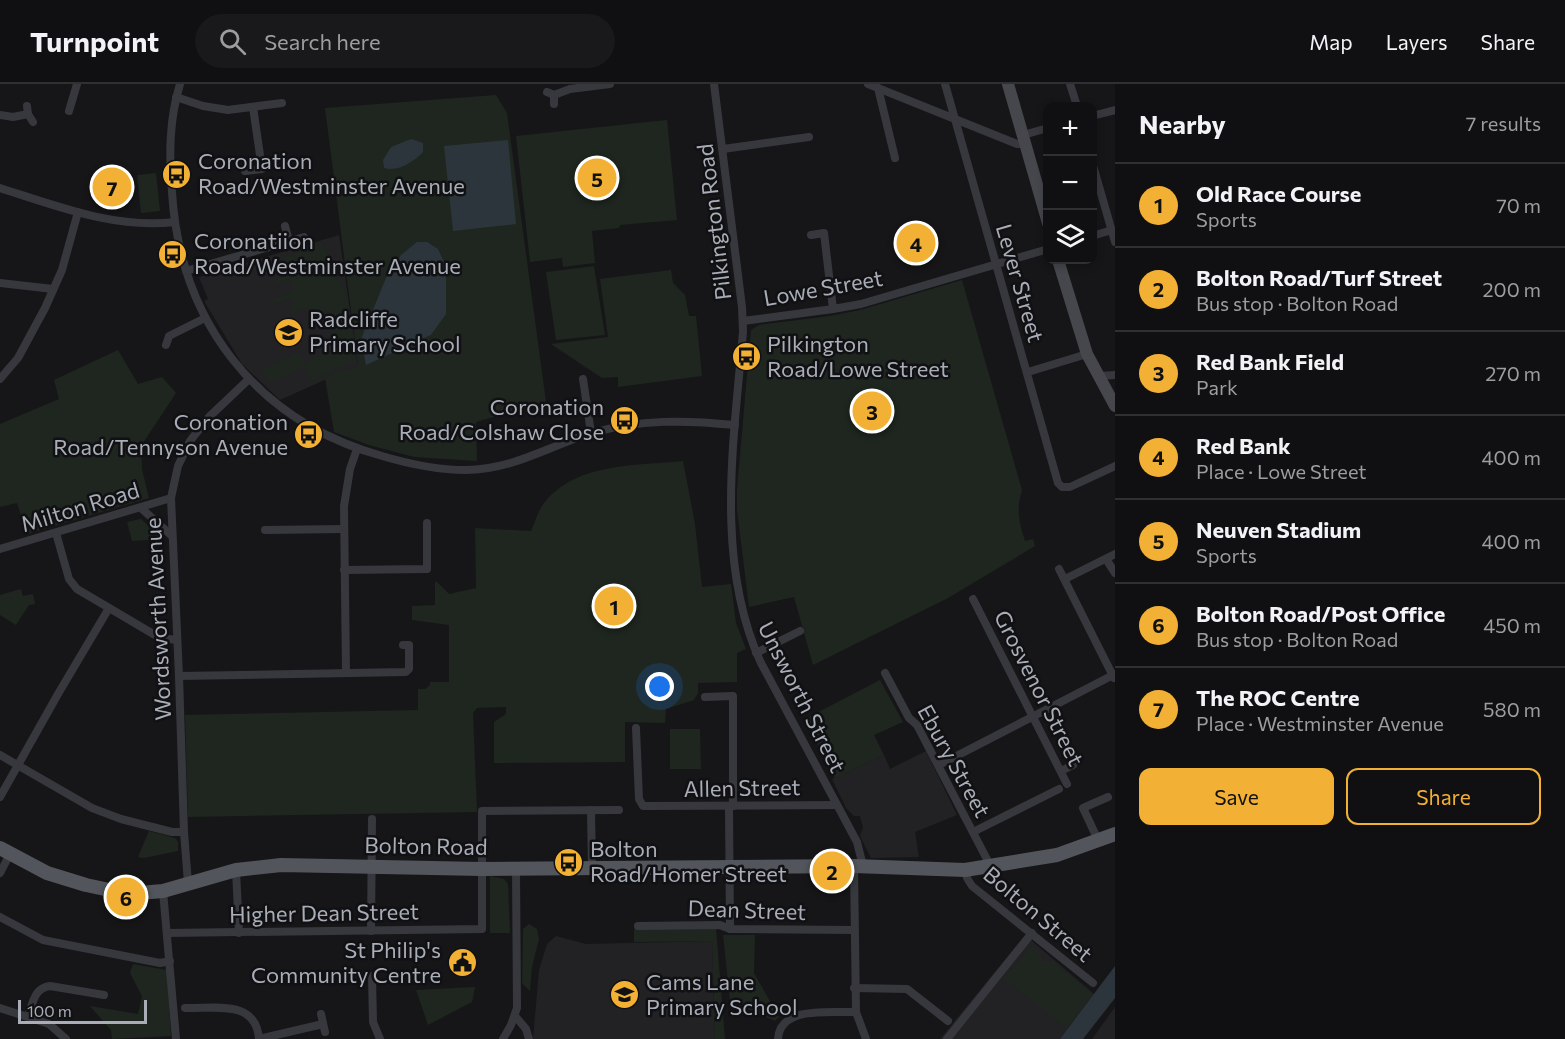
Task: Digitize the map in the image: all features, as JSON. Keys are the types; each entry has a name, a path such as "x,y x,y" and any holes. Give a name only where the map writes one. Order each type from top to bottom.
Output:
{"main road":[{"path":"1008,84 1043,210"},
{"path":"1059,264 1087,354 1115,406"},
{"name":"Bolton Road","path":"5,851 47,873 128,894 162,891 236,870 273,866 516,869 859,866 964,870 1057,855 1115,834"}],"street":[{"path":"69,111 77,84"},
{"path":"180,84 171,122 170,160 175,222 186,270 205,318 231,359 249,380 320,434 357,449 412,465 468,470 524,460 591,434 617,427 678,420 735,425"},
{"path":"552,97 570,89 610,84"},
{"name":"Pilkington Road","path":"714,84 743,321"},
{"path":"868,84 1017,144 1043,130"},
{"name":"Lever Street","path":"945,84 1058,483 1065,488 1089,480 1115,466"},
{"path":"1070,84 1076,102"},
{"path":"878,88 895,158"},
{"path":"176,98 228,110 282,103"},
{"path":"244,171 262,169 253,107"},
{"path":"1097,115 1115,110"},
{"path":"0,115 13,117 29,114"},
{"path":"723,149 809,137"},
{"path":"1097,179 1115,242"},
{"path":"0,189 78,212 128,222 175,222"},
{"path":"0,379 18,358 62,270 78,212"},
{"path":"285,225 289,241"},
{"path":"1097,234 1112,230"},
{"path":"811,235 824,232 833,309"},
{"path":"186,270 304,237"},
{"name":"Lowe Street","path":"743,321 861,304 1043,250"},
{"path":"0,283 53,289"},
{"path":"166,345 169,336 205,318"},
{"name":"Unsworth Street","path":"743,321 730,516 741,606 756,652 857,842 859,866 854,930 854,988 856,1012 866,1039"},
{"path":"1028,372 1087,354"},
{"path":"1099,376 1115,375"},
{"path":"583,379 591,434"},
{"name":"Wordsworth Avenue","path":"188,883 171,498 178,466 190,441 209,417 249,380"},
{"path":"346,673 344,506 346,488 357,449"},
{"name":"Milton Road","path":"0,549 171,498"},
{"path":"141,508 172,536"},
{"path":"344,570 427,569 427,523"},
{"path":"265,530 344,529"},
{"path":"56,533 73,585 160,638 177,640"},
{"path":"1065,579 1115,554"},
{"path":"1106,558 1115,573"},
{"path":"939,765 1114,676 1059,569"},
{"name":"Grosvenor Street","path":"973,832 1063,787 1061,771 974,599"},
{"name":"Grosvenor Street","path":"978,608 987,603"},
{"path":"0,797 109,608"},
{"path":"756,652 800,631"},
{"path":"179,676 406,672 409,669 409,645 403,645"},
{"name":"Ebury Street","path":"885,673 909,718 916,725 939,765 991,867"},
{"path":"705,697 733,696 730,929"},
{"name":"Allen Street","path":"634,733 639,799 643,806 837,805"},
{"path":"0,755 100,811 172,832 184,832"},
{"path":"1061,771 1073,765"},
{"path":"1098,840 1083,808 1108,797"},
{"path":"591,810 592,868"},
{"path":"482,869 482,811 619,810"},
{"path":"371,931 372,819"},
{"path":"0,873 5,851"},
{"name":"Higher Dean Street","path":"167,933 482,930 482,869"},
{"path":"502,1039 515,1016 517,996 516,869"},
{"path":"236,870 239,933"},
{"name":"Bolton Street","path":"964,870 972,886 1093,983"},
{"path":"162,891 176,1039"},
{"path":"0,917 43,940 160,963 170,961"},
{"name":"Dean Street","path":"638,926 720,925 730,929 854,930"},
{"path":"947,1039 1032,933"},
{"path":"372,976 376,999 373,1022 380,1039"},
{"path":"28,1016 36,993 42,987 50,986 98,997"},
{"path":"854,988 904,988 948,1021"},
{"path":"185,1008 200,1005 240,1010 249,1014 258,1027 259,1039 323,1023"},
{"path":"0,1008 49,1024 66,1039"},
{"path":"778,1039 778,1034 785,1022 797,1014 856,1012"},
{"path":"515,1016 526,1029 529,1039"}],"shaded area":[{"path":"496,95 507,113 546,402 476,422 477,461 414,457 369,445 334,432 325,378 358,365 325,108"},
{"path":"667,120 677,220 620,225 619,228 592,231 595,263 563,267 562,258 530,262 516,136"},
{"path":"411,139 423,143 423,152 405,165 395,169 384,168 383,160 391,147"},
{"path":"508,140 516,224 453,231 444,146"},
{"path":"156,173 160,211 141,213 137,175"},
{"name":"Radcliffe Primary School","path":"339,235 358,365 280,400 242,364 204,301 208,299 199,277"},
{"path":"322,242 348,300 355,360 312,381 305,367 269,383 262,369 297,353 304,363 337,348 328,324 335,319 330,310 321,313 305,308 292,314 289,307 293,305 290,298 275,305 273,300 294,289 289,279 276,285 274,281 289,273 283,258"},
{"path":"417,242 427,242 438,249 446,266 446,314 431,335 366,365 361,339 386,278 401,255"},
{"path":"594,266 605,335 556,340 546,272"},
{"path":"671,270 673,283 685,295 689,316 696,316 702,376 618,387 618,377 602,378 551,344 608,337 600,279"},
{"path":"962,280 1022,490 1019,510 1023,534 1025,541 1033,539 1035,546 948,598 813,665 794,597 749,607 737,510 737,489 751,330 759,325 860,310"},
{"path":"118,350 138,384 162,377 176,393 141,446 142,469 149,498 27,534 17,503 0,507 0,424 59,399 54,380"},
{"path":"683,461 695,524 702,587 731,584 736,623 746,649 737,653 737,682 698,683 698,693 694,700 666,709 665,723 625,722 625,762 494,763 494,722 506,714 506,707 477,708 473,713 477,812 188,817 185,715 418,710 418,689 425,689 430,682 449,682 449,625 412,620 412,606 435,605 435,582 449,594 476,588 475,528 531,531 542,506 570,481 606,469"},
{"path":"141,519 163,539 132,541 127,522"},
{"path":"21,589 23,596 33,594 35,604 29,605 16,625 0,615 0,595"},
{"path":"880,680 903,722 874,735 884,755 835,778 805,719"},
{"path":"670,729 700,729 701,769 670,769"},
{"path":"926,751 957,815 915,832 919,857 871,858 860,836 863,827 860,816 854,816 846,808 832,779 884,755 890,769"},
{"path":"149,831 175,838 178,842 178,851 144,858 138,857"},
{"path":"490,876 504,879 508,884 510,933 490,933"},
{"path":"529,924 537,929 539,939 532,967 530,991 522,983 523,929"},
{"path":"716,928 725,1039 715,1039 712,941 634,942 634,929"},
{"path":"723,935 755,935 754,973 779,1017 775,1021 730,1001"},
{"path":"1025,935 1094,994 1060,1039 940,1039"},
{"name":"Cams Lane Primary School","path":"556,936 586,944 712,941 715,1039 533,1039 539,970 547,944"},
{"path":"1033,945 1044,961 1053,962 1093,994 1067,1028 1003,978"},
{"path":"133,964 167,970 171,1036 112,1039 111,1030 90,1006 138,1014 142,996 130,973"},
{"path":"1115,966 1115,998 1083,1039 1060,1039"},
{"path":"475,987 472,1002 428,1025 416,990"},
{"path":"1115,1007 1115,1039 1092,1039 1110,1014"}],"place":[{"name":"Coronation Road/Westminster Avenue","path":"177,174"},
{"name":"Neuven Stadium","path":"597,178"},
{"name":"The ROC Centre","path":"112,187"},
{"name":"Red Bank","path":"916,243"},
{"name":"Coronatiion Road/Westminster Avenue","path":"173,254"},
{"name":"Radcliffe Primary School","path":"288,332"},
{"name":"Pilkington Road/Lowe Street","path":"746,357"},
{"name":"Red Bank Field","path":"872,411"},
{"name":"Coronation Road/Colshaw Close","path":"625,420"},
{"name":"Coronation Road/Tennyson Avenue","path":"309,435"},
{"name":"Old Race Course","path":"614,606"},
{"name":"Bolton Road/Homer Street","path":"569,862"},
{"name":"Bolton Road/Turf Street","path":"832,871"},
{"name":"Bolton Road/Post Office","path":"126,897"},
{"name":"St Philip's Community Centre","path":"462,963"},
{"name":"Cams Lane Primary School","path":"625,995"}]}
